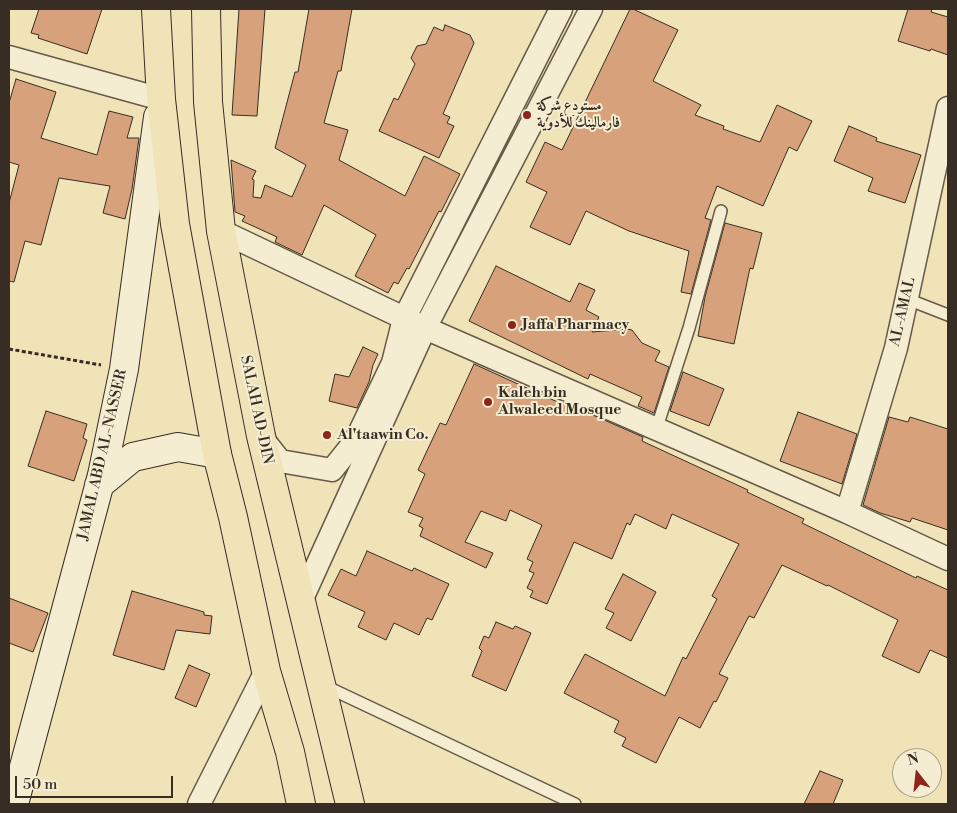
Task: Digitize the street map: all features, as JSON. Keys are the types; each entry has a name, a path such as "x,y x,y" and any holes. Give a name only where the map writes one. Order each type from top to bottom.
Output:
{"highway":[{"path":"156,9 161,99 175,224 217,454 233,516 266,671 290,752 301,804"},
{"name":"SALAH AD-DIN","path":"206,9 208,102 221,231 261,436 350,804"}],"main road":[{"name":"JAMAL ABD AL-NASSER","path":"14,804 99,485 124,369 161,99"},
{"path":"99,485 133,457 178,446 217,454"}],"street":[{"path":"261,436 280,461 332,470 356,440 393,363 404,318 561,9"},
{"path":"300,603 425,328 591,9"},
{"path":"9,57 161,99"},
{"name":"AL-AMAL","path":"847,512 896,348 948,108"},
{"path":"221,231 425,328 847,512 948,559"},
{"path":"199,804 266,671"}],"lane":[{"path":"656,430 689,328 721,211"},
{"path":"907,299 948,316"},
{"path":"321,684 575,804"}],"path":[{"path":"9,349 124,369"}],"building":[{"path":"39,9 102,9 87,54 38,38 39,35 31,33"},
{"path":"239,9 265,9 257,116 232,115"},
{"path":"309,9 352,9 341,71 338,71 324,123 348,130 339,160 405,196 424,156 460,174 409,269 407,268 398,284 394,282 388,293 355,276 376,235 324,205 302,255 275,242 277,237 242,221 245,216 235,212 231,160 256,171 252,179 254,180 253,197 261,198 265,185 292,197 306,165 275,148 295,72 298,72"},
{"path":"630,9 678,30 653,81 701,105 695,115 724,126 723,129 760,142 777,105 812,121 797,151 789,147 763,206 717,186 705,218 711,220 691,294 681,292 689,251 629,231 586,211 570,245 530,227 547,192 526,182 545,142 562,150"},
{"path":"908,9 932,9 931,12 948,17 948,55 898,41"},
{"path":"445,25 470,35 474,43 443,114 450,117 447,123 454,126 439,158 379,131 394,98 398,100 415,64 411,58 417,46 426,44 434,27 443,31"},
{"path":"16,79 56,92 41,138 97,155 109,111 133,117 127,138 139,138 132,189 125,219 103,213 110,186 59,178 41,245 25,241 14,282 9,281 9,203 19,165 9,162 9,103"},
{"path":"849,126 877,138 876,141 921,155 905,203 868,191 873,178 834,161"},
{"path":"725,223 762,233 753,269 750,268 734,344 698,336 705,297"},
{"path":"496,266 570,302 579,283 595,290 586,310 599,317 592,332 632,330 642,343 660,351 655,361 669,367 654,413 638,406 642,397 590,374 588,379 469,321"},
{"path":"363,347 378,354 369,382 357,408 329,401 335,374 349,377"},
{"path":"474,364 562,404 563,402 643,437 642,441 748,490 747,492 804,519 802,523 916,578 917,576 948,590 948,658 930,650 919,673 882,656 898,620 828,585 782,565 754,618 749,616 719,674 728,678 700,728 679,717 656,763 622,746 626,738 614,732 619,721 564,693 585,654 665,696 683,657 686,659 717,599 712,596 739,544 672,514 666,529 635,514 630,525 627,523 612,559 574,542 547,604 530,597 533,591 527,588 534,573 529,571 533,562 527,559 542,525 510,510 506,521 481,511 465,542 493,553 486,568 420,536 423,528 419,526 423,518 408,512 425,474 418,470 440,423 446,425"},
{"path":"683,372 724,389 709,426 670,411"},
{"path":"46,411 87,424 83,438 87,440 74,481 28,466"},
{"path":"798,412 857,434 842,484 780,461"},
{"path":"889,417 908,422 910,417 948,429 948,530 912,518 910,522 880,513 863,505"},
{"path":"367,551 412,571 414,568 449,584 432,620 427,618 419,635 394,623 386,640 358,627 365,612 328,595 341,569 356,576"},
{"path":"623,574 656,592 631,641 606,628 614,613 605,609"},
{"path":"132,591 212,616 210,634 176,630 164,670 113,655"},
{"path":"9,598 48,613 33,652 9,643"},
{"path":"496,622 513,629 515,626 531,633 506,691 472,676 482,651 479,648 484,636 489,638"},
{"path":"189,665 210,674 196,707 175,698"},
{"path":"820,771 843,780 833,804 804,804"}],"place":[{"name":"مستودع شركة فارمالينك للأدوية","path":"527,115"},
{"name":"Jaffa Pharmacy","path":"512,325"},
{"name":"Kaleh bin Alwaleed Mosque","path":"488,402"},
{"name":"Al'taawin Co.","path":"327,435"}]}
